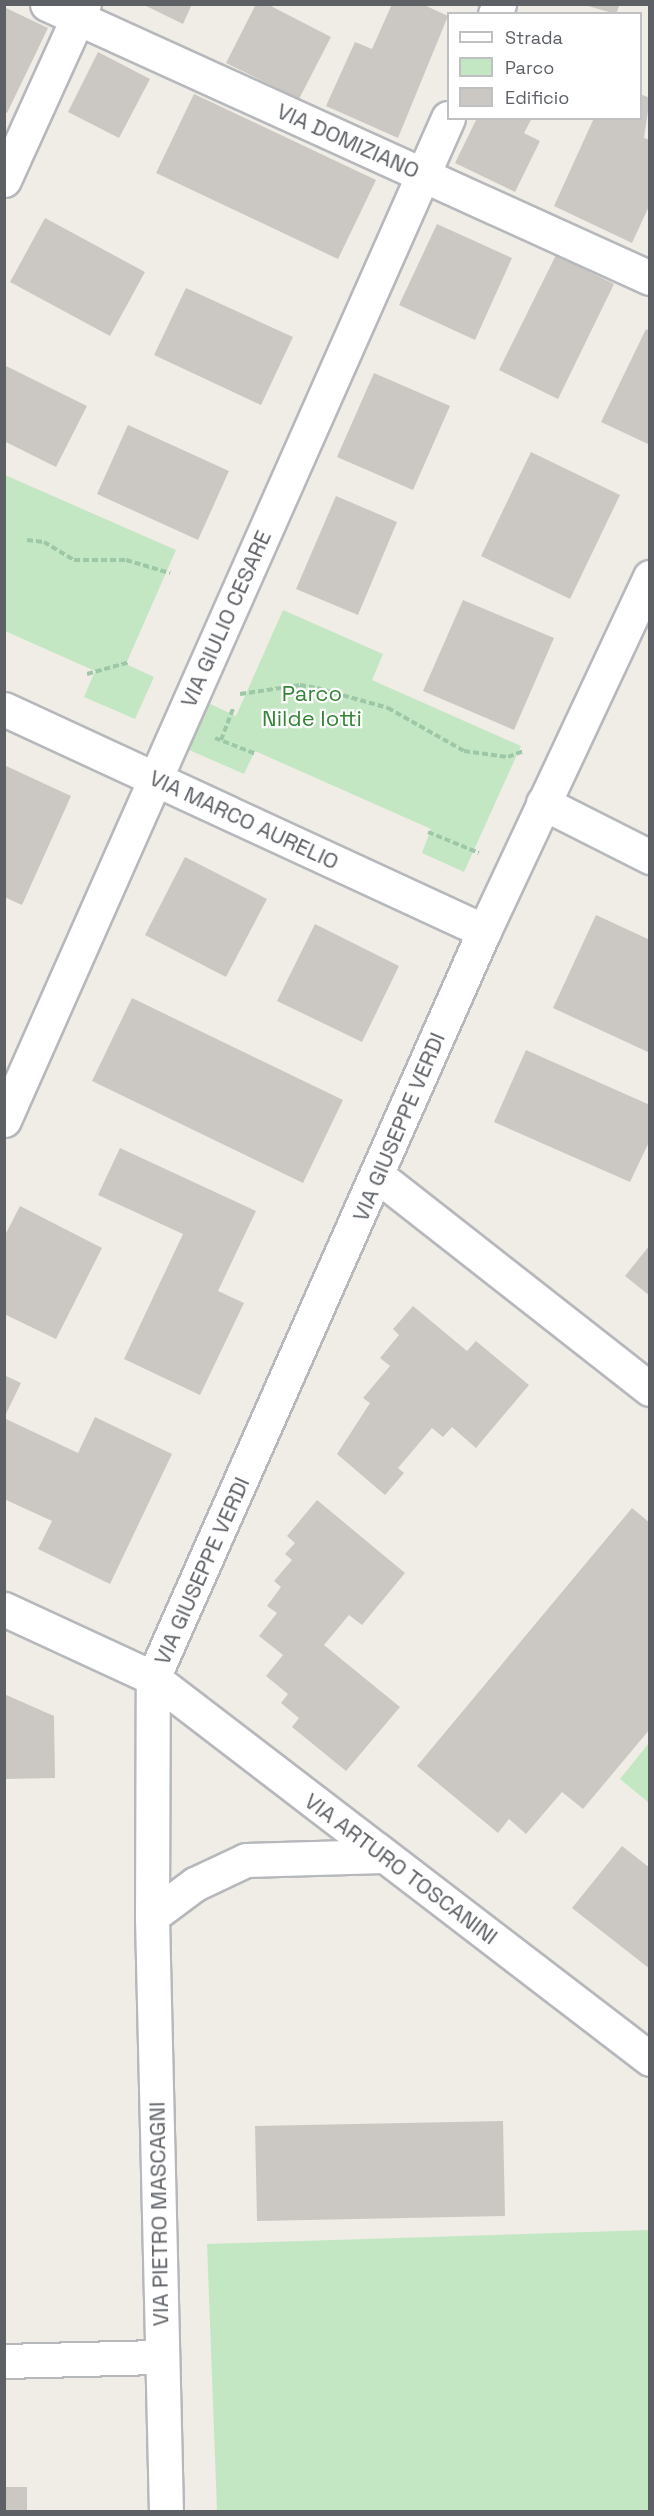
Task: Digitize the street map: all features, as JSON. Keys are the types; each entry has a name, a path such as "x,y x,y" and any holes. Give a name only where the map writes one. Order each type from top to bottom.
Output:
{"street":[{"name":"VIA DOMIZIANO","path":"47,4 81,11 423,175 650,278"},
{"path":"4,180 81,11"},
{"name":"VIA GIULIO CESARE","path":"4,1120 447,120"},
{"name":"VIA GIUSEPPE VERDI","path":"153,1678 378,1176 484,932 650,577"},
{"name":"VIA MARCO AURELIO","path":"4,709 484,932"},
{"path":"543,803 650,857"},
{"path":"378,1176 650,1389"},
{"name":"VIA ARTURO TOSCANINI","path":"4,1609 153,1678 650,2059"},
{"name":"VIA PIETRO MASCAGNI","path":"153,1678 152,1916 166,2511"},
{"path":"152,1916 195,1884 246,1860 383,1856"},
{"path":"4,2361 162,2357"}],"path":[{"path":"27,540 44,542 74,560 126,560 170,573"},
{"path":"87,674 130,662"},
{"path":"240,694 300,685 317,688 388,708 464,751 508,757 524,751"},
{"path":"221,740 233,708"},
{"path":"211,736 256,754"},
{"path":"428,832 479,853"}],"green space":[{"path":"5,475 176,550 126,664 154,677 135,719 84,697 95,671 5,631"},
{"name":"Parco Nilde Iotti","path":"283,610 383,654 372,680 521,746 464,872 422,853 431,829 255,751 244,774 187,749 208,703 236,716"},
{"path":"649,1743 649,1803 620,1779"},
{"path":"649,2230 649,2511 217,2511 207,2244"}],"building":[{"path":"142,4 192,4 183,24"},
{"path":"256,4 267,4 331,37 299,99 226,63"},
{"path":"392,4 422,4 447,16 398,138 326,106 355,42 372,49"},
{"path":"581,4 620,4 617,12"},
{"path":"6,8 48,28 7,113 4,112"},
{"path":"98,52 150,79 119,138 68,112"},
{"path":"194,94 376,180 338,259 156,173"},
{"path":"642,95 650,98 644,138 650,140 650,204 632,243 554,206 593,120 642,120"},
{"path":"476,120 531,120 524,133 540,141 515,192 455,163"},
{"path":"45,218 145,272 110,336 10,282"},
{"path":"437,224 512,258 475,340 399,305"},
{"path":"556,255 614,284 558,399 499,370"},
{"path":"186,288 293,337 261,405 154,355"},
{"path":"646,329 650,331 648,444 601,422"},
{"path":"4,365 87,406 56,467 4,441"},
{"path":"374,373 450,406 413,490 337,457"},
{"path":"128,425 229,471 198,540 97,494"},
{"path":"531,452 620,495 570,599 481,556"},
{"path":"336,496 397,522 358,615 296,589"},
{"path":"463,600 554,638 514,730 423,691"},
{"path":"4,765 71,796 22,905 4,897"},
{"path":"185,857 267,899 226,977 145,935"},
{"path":"596,915 650,940 650,1053 553,1008"},
{"path":"315,924 399,966 362,1042 277,1001"},
{"path":"132,998 343,1100 303,1183 92,1081"},
{"path":"526,1050 650,1105 650,1140 630,1182 494,1122"},
{"path":"120,1148 256,1211 218,1291 244,1303 200,1395 124,1359 183,1234 98,1195"},
{"path":"20,1206 102,1248 56,1339 4,1314 4,1237"},
{"path":"650,1245 650,1296 625,1276"},
{"path":"413,1306 467,1351 476,1341 529,1385 476,1448 452,1427 443,1437 432,1428 398,1468 404,1473 385,1495 337,1454 370,1403 363,1398 390,1366 380,1358 399,1335 393,1329"},
{"path":"4,1375 21,1383 4,1418"},
{"path":"95,1417 172,1454 110,1584 38,1549 52,1521 4,1499 4,1418 78,1453"},
{"path":"317,1500 405,1573 362,1625 349,1615 324,1645 400,1707 346,1771 292,1727 299,1718 281,1703 288,1694 266,1676 283,1655 259,1636 277,1613 267,1606 281,1587 274,1581 292,1560 285,1554 295,1543 287,1536"},
{"path":"632,1508 650,1523 650,1729 583,1809 562,1792 526,1834 509,1819 498,1833 417,1766"},
{"path":"4,1694 54,1716 55,1778 4,1779"},
{"path":"622,1846 650,1868 650,1969 572,1908"},
{"path":"503,2121 505,2216 257,2221 255,2126"},
{"path":"4,2487 27,2487 27,2512 4,2512"}]}
